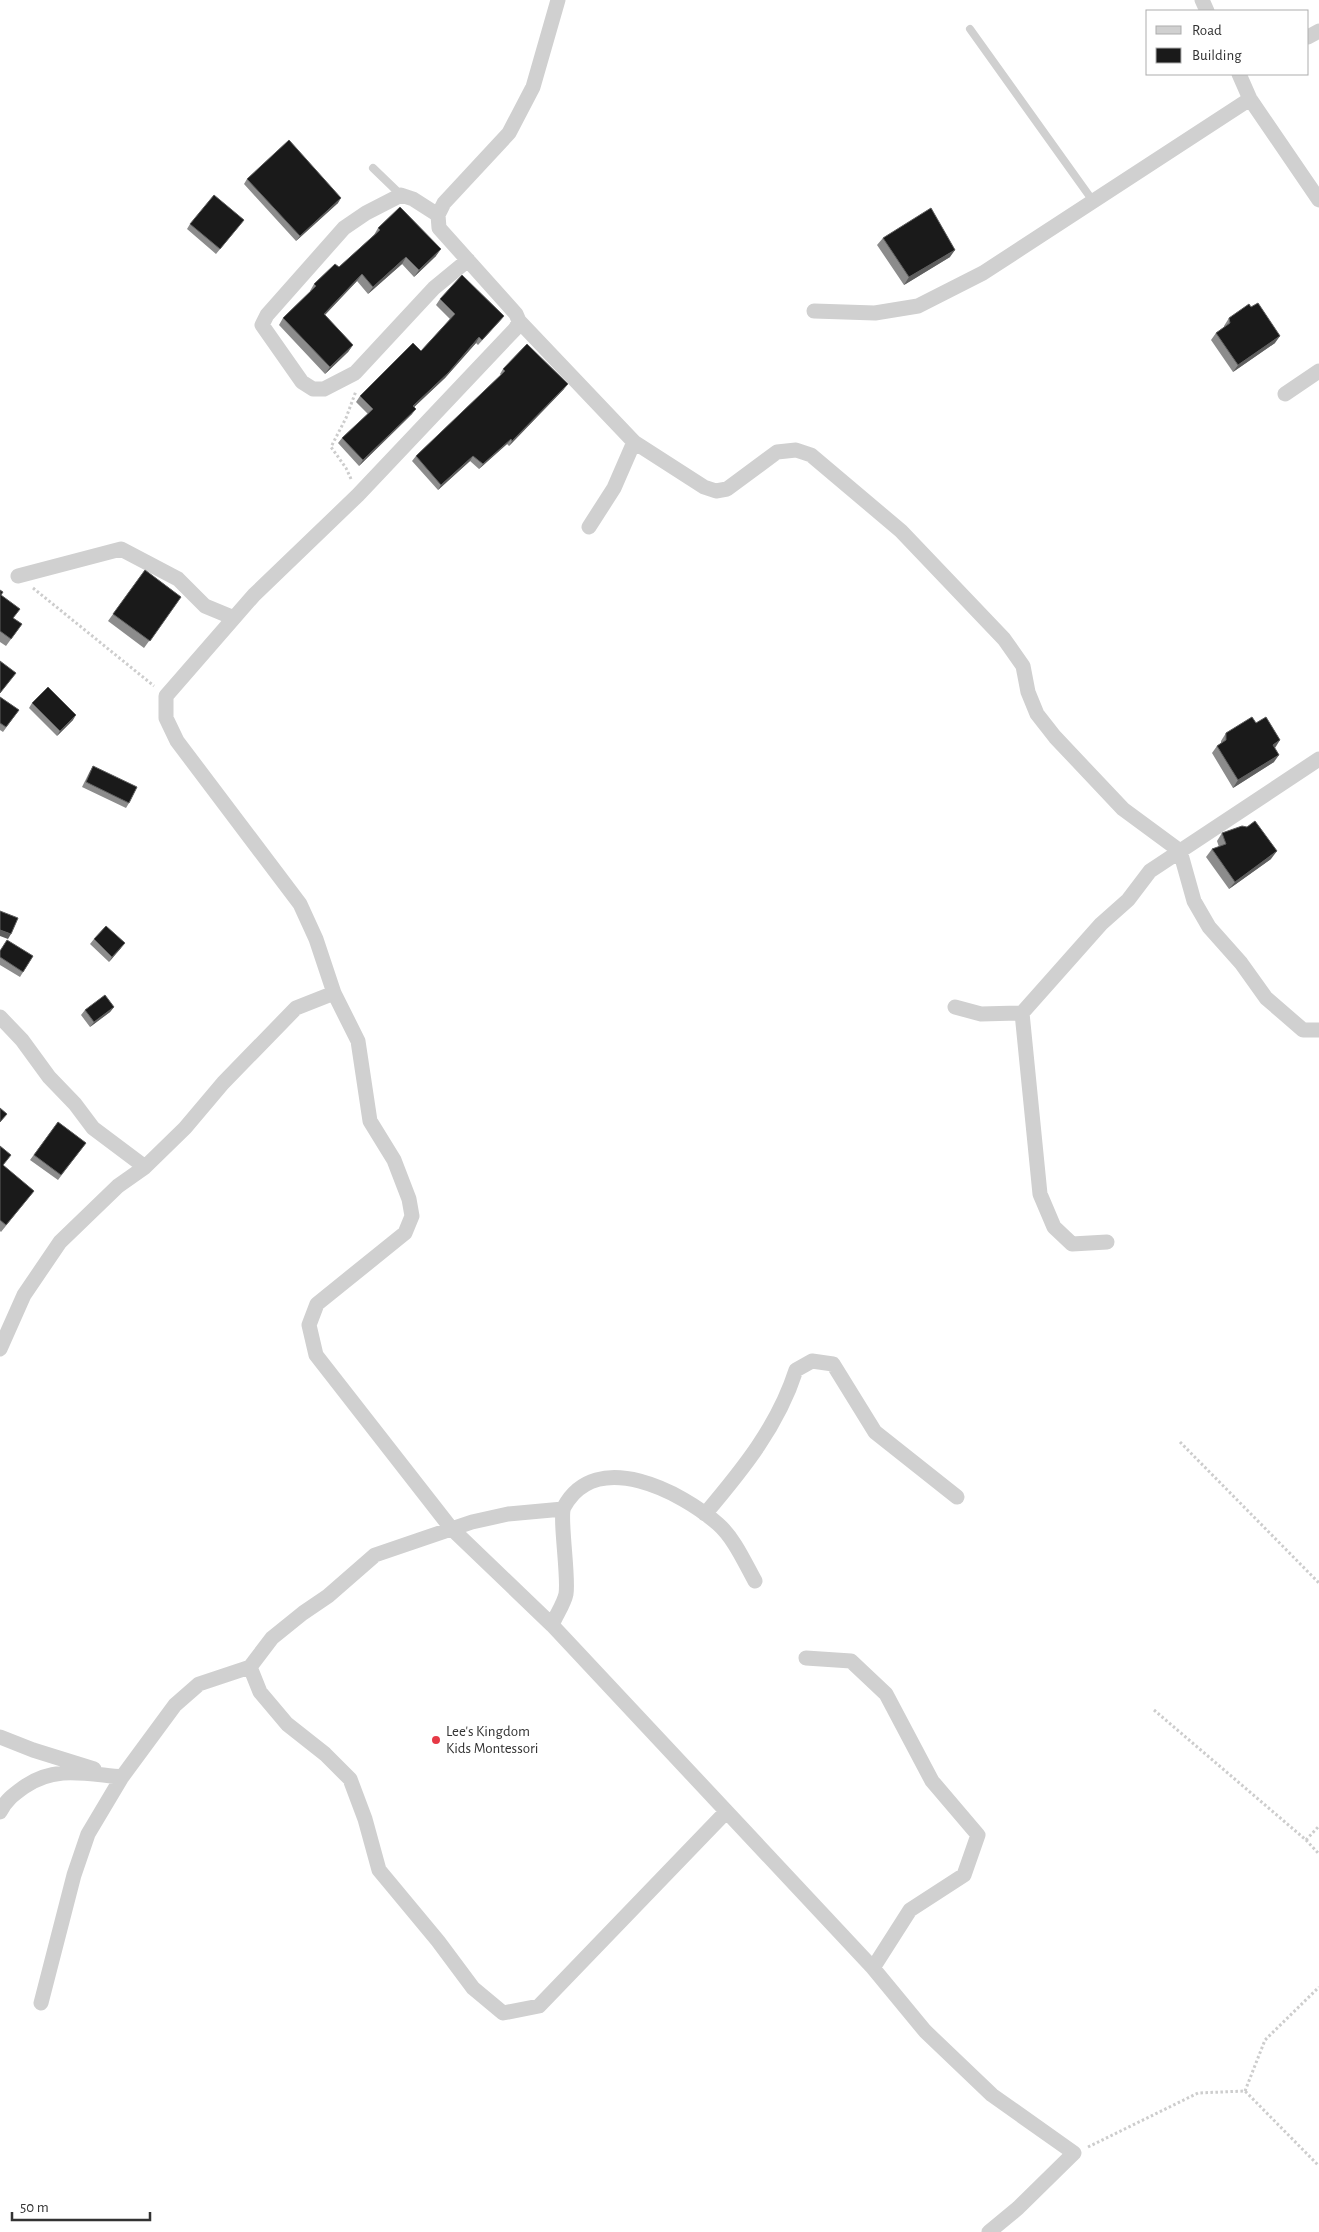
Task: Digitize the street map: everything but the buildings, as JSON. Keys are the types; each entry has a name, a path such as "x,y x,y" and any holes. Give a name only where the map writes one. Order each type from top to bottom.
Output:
{"street":[{"path":"558,0 532,86 510,133 444,203 438,215 439,228 516,314 519,321 634,442 704,487 716,491 727,489 777,452 796,450 811,456 902,531 1004,639 1024,666 1028,692 1037,714 1055,737 1123,809 1180,851 1194,901 1209,927 1241,962 1266,998 1303,1030 1319,1030"},
{"path":"1239,75 1250,99 1319,200"},
{"path":"814,311 875,313 918,306 983,273 1250,99"},
{"path":"438,215 413,199 401,195 366,213 344,228 263,320 262,325 302,382 313,389 324,389 355,373 434,288 468,260"},
{"path":"519,321 516,328 358,495 254,594 166,696 166,718 177,741 300,904 316,939 334,993 358,1041 370,1121 394,1160 409,1199 412,1216 405,1233 317,1304 308,1326 316,1355 451,1528 552,1625 725,1813 873,1968 925,2031 992,2095 1074,2153 1018,2208 989,2232"},
{"path":"1285,394 1319,371"},
{"path":"589,527 614,488 634,442"},
{"path":"18,576 121,549 178,579 205,606 234,618"},
{"path":"1107,1242 1072,1244 1054,1227 1040,1194 1022,1014 1095,931 1128,900 1150,871 1319,759"},
{"path":"0,1349 24,1295 60,1242 118,1186 145,1167 185,1128 223,1083 296,1008 334,993"},
{"path":"955,1007 981,1014 1022,1014"},
{"path":"0,1017 22,1040 49,1077 75,1104 93,1128 145,1167"},
{"path":"705,1514 756,1451 788,1395 796,1370 812,1361 833,1364 875,1432 957,1497"},
{"path":"552,1625 566,1594 563,1509 576,1491 598,1479 622,1477 650,1484 689,1501 720,1526 755,1581"},
{"path":"40,2004 72,1883 88,1834 122,1777 181,1700 199,1684 250,1667 272,1638 328,1596 375,1554 451,1528 508,1514 563,1509"},
{"path":"806,1658 852,1661 886,1694 932,1781 978,1836 964,1876 910,1910 873,1968"},
{"path":"250,1667 260,1692 287,1724 324,1754 350,1779 365,1819 380,1870 438,1941 473,1988 503,2013 539,2006 725,1813"},
{"path":"0,1737 33,1750 122,1777"},
{"path":"0,1812 6,1800 39,1777 57,1772 122,1777"}],"lane":[{"path":"970,28 1093,201"},
{"path":"373,168 401,195"}],"path":[{"path":"355,373 357,387 346,418 331,447 346,468 358,495"},
{"path":"18,576 166,696"},
{"path":"1180,1442 1319,1584"},
{"path":"1154,1710 1306,1840 1319,1854"},
{"path":"1306,1840 1319,1826"},
{"path":"1244,2091 1265,2040 1319,1987"},
{"path":"1074,2153 1198,2093 1244,2091 1319,2166"}],"place":[{"name":"Lee's Kingdom Kids Montessori","path":"436,1740"}]}
